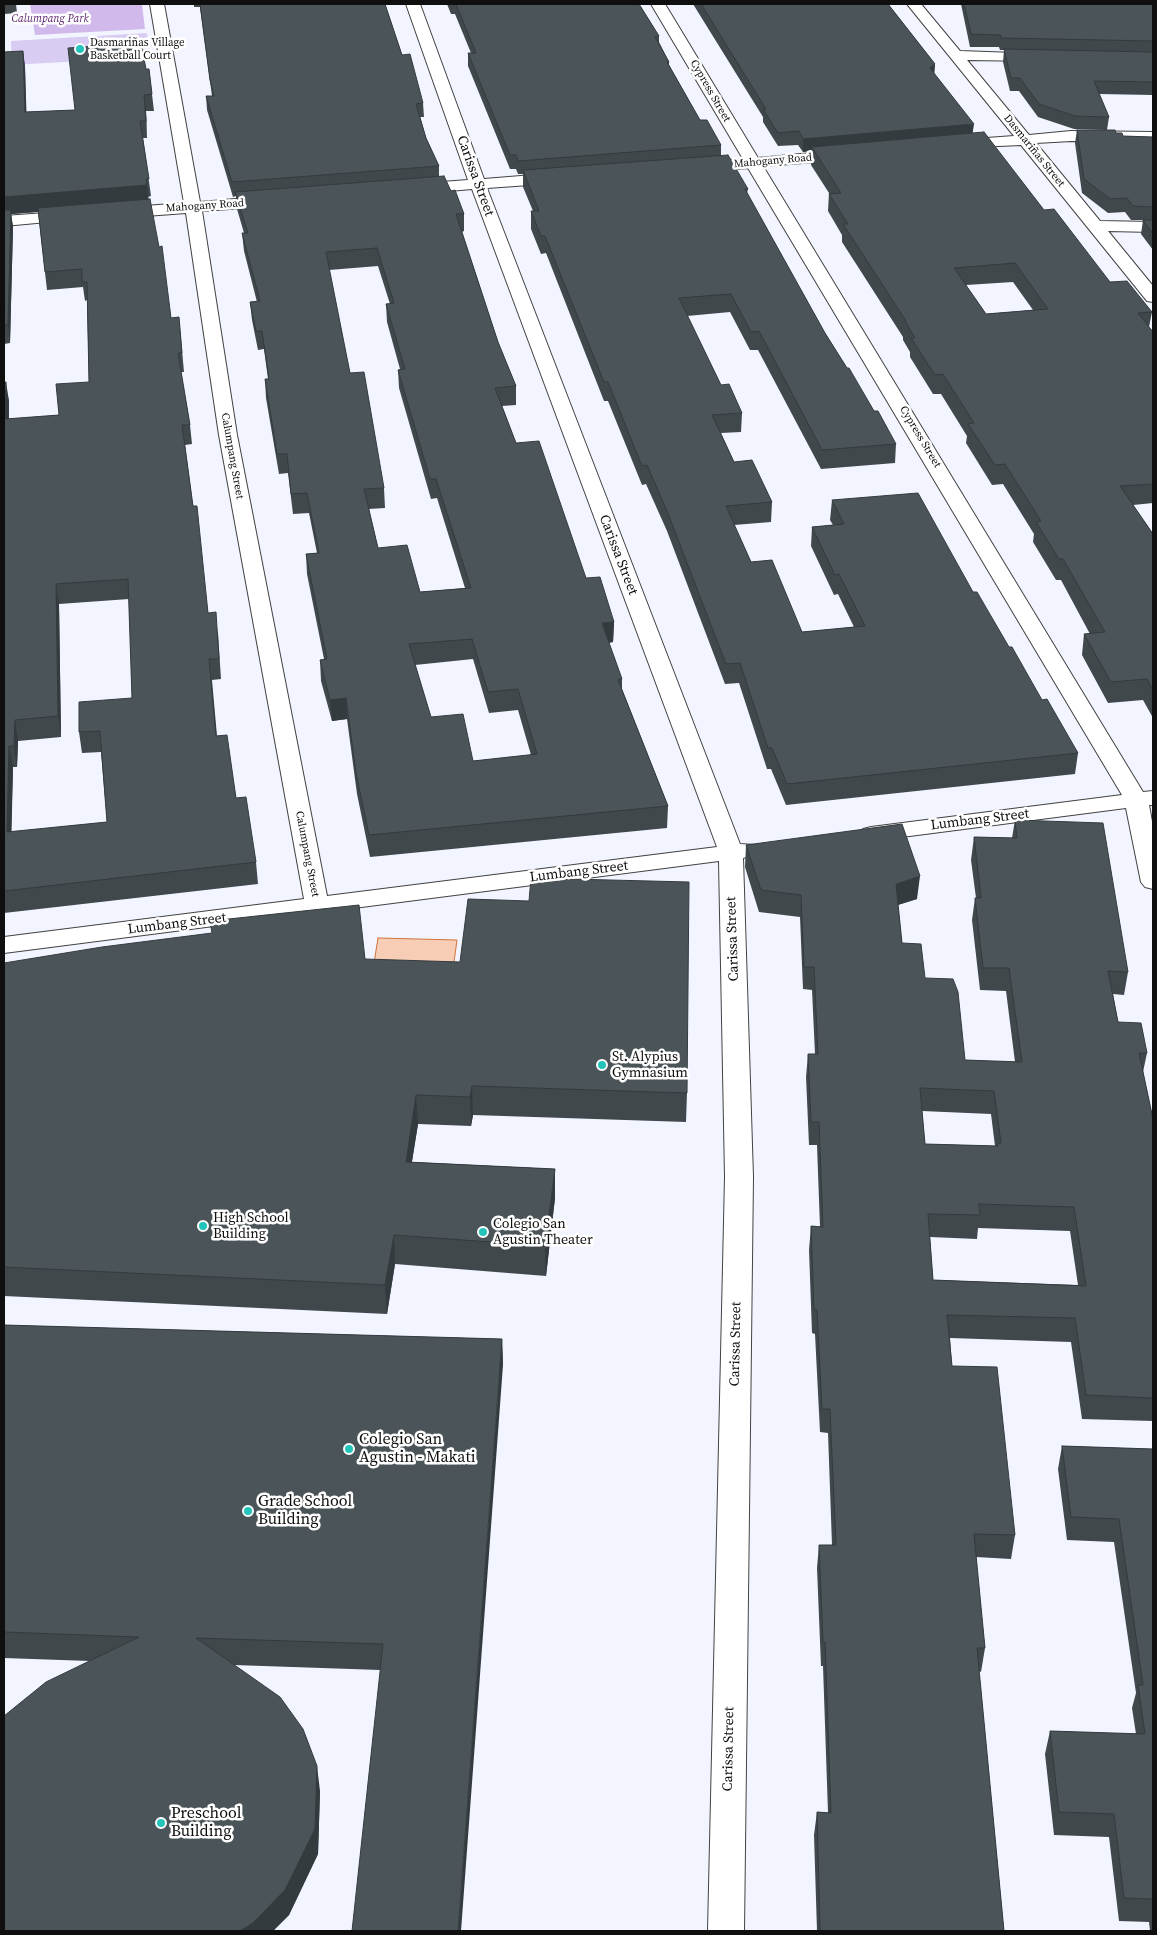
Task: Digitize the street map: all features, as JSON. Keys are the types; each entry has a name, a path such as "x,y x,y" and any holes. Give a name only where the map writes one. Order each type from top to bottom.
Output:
{"street":[{"name":"Calumpang Street","path":"157,4 193,207 228,435 316,906"},
{"name":"Carissa Street","path":"413,4 478,185 731,852 739,1177 726,1931"},
{"name":"Cypress Street","path":"658,4 752,163 1145,799 1153,882"},
{"name":"Dasmariñas Street","path":"914,4 958,55 1023,139 1153,297"},
{"path":"958,55 1056,57"},
{"path":"946,146 1071,136 1153,137"},
{"name":"Mahogany Road","path":"684,168 859,154"},
{"path":"399,191 576,177"},
{"name":"Mahogany Road","path":"4,222 291,199"},
{"path":"1095,226 1153,227"},
{"name":"Lumbang Street","path":"849,837 1145,799"},
{"name":"Lumbang Street","path":"4,945 770,847"}],"green space":[{"name":"Calumpang Park","path":"30,4 142,4 145,29 35,35"}],"shaded area":[{"name":"Dasmariñas Village Basketball Court","path":"147,33 150,57 12,65 11,41"},
{"path":"378,938 457,940 451,984 371,982"}],"building":[{"path":"200,4 385,4 402,55 410,54 423,103 416,104 426,138 439,166 232,182 206,96 214,96 210,80"},
{"path":"456,4 639,4 659,36 655,37 669,62 667,62 700,120 707,120 721,145 518,161 516,155 510,155 468,53 476,53"},
{"path":"701,4 888,4 935,64 930,68 974,124 803,139 799,131 778,133 763,109 766,109"},
{"path":"964,4 1153,4 1153,41 1001,38 1001,35 971,34"},
{"path":"141,43 146,69 149,69 152,94 144,95 146,121 140,121 149,179 146,179 147,185 4,197 4,52 23,51 25,112 75,110 68,48"},
{"path":"1004,49 1153,52 1153,82 1094,81 1109,117 1075,116 1039,104 1020,78 1011,78"},
{"path":"1077,130 1115,130 1116,133 1122,133 1123,136 1153,137 1153,207 1133,206 1127,198 1110,199 1084,179"},
{"path":"984,132 1044,210 1054,209 1110,282 1127,281 1152,312 1138,313 1153,332 1153,484 1120,486 1153,534 1153,690 1147,679 1111,682 1084,634 1105,632 1063,559 1059,559 1036,522 1041,521 1005,464 995,465 968,424 974,423 943,374 935,375 911,338 915,338 906,321 843,224 848,224 829,194 841,193 812,147","holes":["1015,263 1048,309 986,314 954,268"]},
{"path":"728,155 825,333 847,368 849,368 874,411 878,411 896,444 822,450 759,331 751,332 731,294 679,298 721,385 729,384 742,413 712,415 734,462 752,460 772,502 726,506 751,562 772,560 802,632 865,626 839,574 835,575 812,527 844,524 832,500 918,493 973,592 977,592 1009,647 1012,647 1042,700 1047,699 1078,753 787,784 772,748 768,748 740,663 726,664 667,511 647,465 642,466 608,382 604,382 545,236 541,236 531,211 539,211 523,170"},
{"path":"444,176 451,191 455,190 464,214 456,214 498,342 516,386 495,388 516,443 539,441 586,578 600,577 614,622 602,623 622,679 618,680 668,806 369,835 356,773 346,698 330,700 320,660 327,659 306,554 319,553 307,493 291,494 287,454 277,454 265,379 269,379 262,331 256,331 250,302 260,301 242,233 248,233 235,192","holes":["377,248 394,303 386,304 405,369 398,370 430,479 436,479 471,588 420,592 407,545 378,548 364,489 384,488 364,372 350,373 326,252","472,639 488,692 518,689 537,754 473,761 463,714 431,717 409,644"]},
{"path":"150,199 159,247 162,246 171,318 179,317 182,353 178,353 190,425 182,425 193,506 197,506 208,613 216,612 219,659 209,659 216,736 227,735 236,798 246,797 256,862 4,891 4,382 6,382 5,419 59,415 56,384 89,382 87,282 82,282 82,269 45,272 38,208","holes":["128,579 132,698 79,702 79,732 100,731 107,822 7,832 9,746 14,746 15,720 58,716 56,584"]},
{"path":"4,210 11,210 8,325 4,325"},
{"path":"1143,220 1153,220 1153,234"},
{"path":"1015,820 1103,823 1128,972 1108,971 1118,1022 1141,1023 1147,1053 1139,1053 1153,1119 1153,1398 1086,1395 1075,1318 947,1315 952,1366 997,1367 1015,1535 974,1534 985,1648 977,1648 1004,1931 820,1931 817,1812 831,1813 825,1642 823,1642 819,1545 836,1545 830,1409 822,1409 817,1310 814,1310 811,1226 823,1227 819,1122 811,1122 808,1054 818,1054 814,967 804,967 801,895 761,890 746,845 902,824 920,876 896,884 902,943 921,944 925,978 953,979 958,992 965,1060 1022,1062 1009,968 983,968 975,898 981,898 974,837 1017,838","holes":["920,1088 994,1091 1001,1143 998,1143 998,1146 925,1144","979,1204 1074,1207 1086,1286 933,1280 928,1214 980,1215"]},
{"path":"531,878 689,882 687,1093 472,1086 470,1097 416,1095 406,1162 555,1169 545,1246 394,1235 385,1285 4,1267 4,963 102,947 212,933 210,921 359,905 365,959 460,962 468,899 529,901"},
{"path":"4,1325 502,1339 458,1931 352,1931 383,1644 196,1638 280,1697 303,1729 317,1766 315,1829 285,1890 253,1923 240,1931 4,1931 4,1716 46,1682 139,1637 4,1632"},
{"path":"1062,1446 1153,1449 1153,1899 1124,1898 1114,1814 1059,1812 1050,1731 1145,1734 1138,1685 1143,1685 1119,1519 1071,1517"}],"place":[{"name":"Dasmariñas Village Basketball Court","path":"80,49"},
{"name":"St. Alypius Gymnasium","path":"602,1065"},
{"name":"High School Building","path":"203,1226"},
{"name":"Colegio San Agustin Theater","path":"483,1232"},
{"name":"Colegio San Agustin - Makati","path":"349,1449"},
{"name":"Grade School Building","path":"248,1511"},
{"name":"Preschool Building","path":"161,1823"}]}
